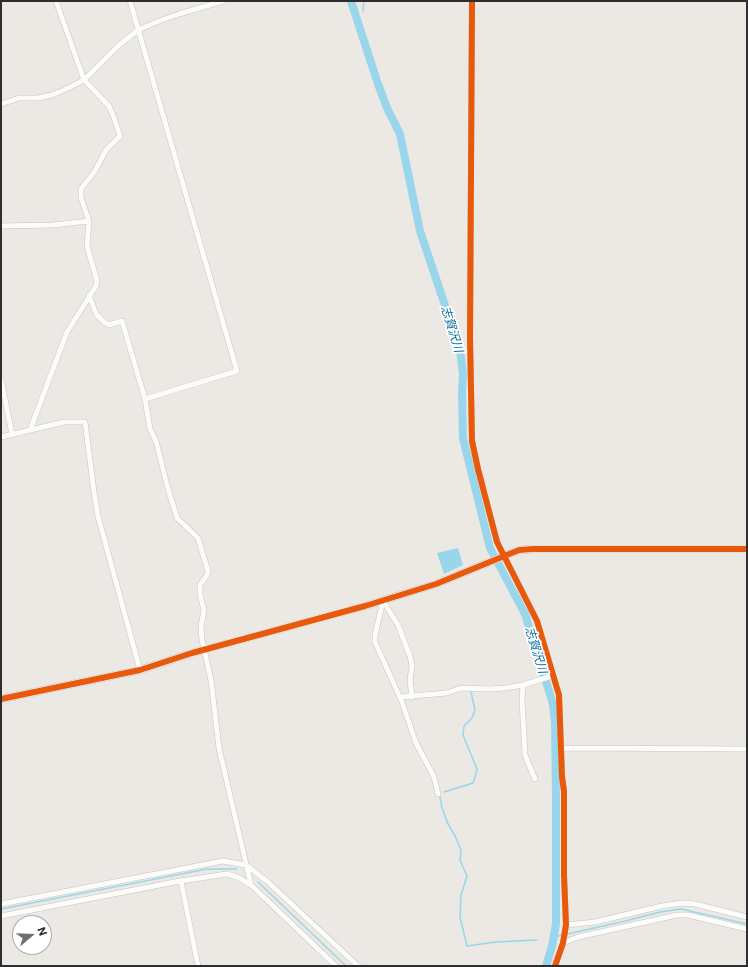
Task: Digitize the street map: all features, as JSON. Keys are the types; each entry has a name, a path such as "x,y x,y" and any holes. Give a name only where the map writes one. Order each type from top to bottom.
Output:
{"street":[{"path":"30,430 67,332 97,281 87,246 89,221 81,198 81,189 95,171 106,150 120,136 109,106 84,80 56,1"},
{"path":"130,1 237,371 145,399"},
{"path":"1,104 19,98 38,98 52,95 84,80 118,46 138,30 172,16 223,1"},
{"path":"472,1 470,338 472,434 478,469 496,542 540,629 552,676 559,694 562,777 564,791 564,875 566,927 556,966"},
{"path":"1,226 53,225 89,221"},
{"path":"89,296 96,314 104,322 109,325 122,321 145,399 150,430 156,441 177,518 198,538 208,570 207,576 200,585 200,595 204,610 201,627 203,650 211,680 219,748 251,885"},
{"path":"1,379 12,434"},
{"path":"1,437 64,422 85,422 98,516 140,670"},
{"path":"1,699 140,670 203,650 384,601 436,584 519,550 747,549"},
{"path":"384,601 398,625 410,656 412,666 410,680 412,697"},
{"path":"384,601 375,635 376,642 400,697 416,743 434,777 438,794"},
{"path":"400,697 447,693 461,688 489,689 523,685 552,676"},
{"path":"523,685 522,700 525,755 535,779"},
{"path":"561,748 747,749"},
{"path":"1,904 178,868 223,861 246,865 268,882 358,966"},
{"path":"1,916 181,881 227,874 237,877 251,885 336,966"},
{"path":"181,881 198,966"},
{"path":"566,927 682,903 695,904 747,917"},
{"path":"563,941 677,915 688,915 747,929"}],"water":[{"path":"458,548 463,565 444,574 437,553"}],"waterway":[{"name":"志賀沢川","path":"351,1 378,84 387,108 400,134 420,231 460,350 463,374 463,438 490,548 525,614 553,704 555,722 556,924 552,946 546,966"},
{"path":"363,11 364,1"},
{"path":"444,792 473,783 476,774 477,769 463,735 464,726 472,718 475,710 471,692"},
{"path":"440,797 442,808 448,824 461,850 460,860 467,876 461,895 460,917 467,946 496,942 537,940"},
{"path":"1,909 207,869 237,869"},
{"path":"258,882 346,966"},
{"path":"554,937 660,912 681,909 747,924"}],"cycle path":[{"path":"472,1 470,338 472,441 497,542 537,621 559,695 562,777 564,791 564,875 566,925 563,943 555,966"},
{"path":"1,699 140,670 192,653 365,606 436,584 519,550 747,549"}]}
